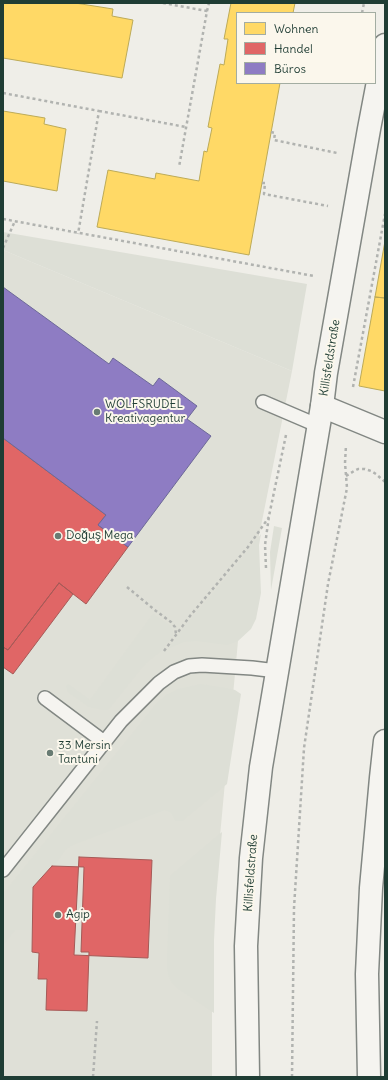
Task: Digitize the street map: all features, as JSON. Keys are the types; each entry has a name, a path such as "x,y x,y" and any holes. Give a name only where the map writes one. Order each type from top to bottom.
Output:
{"main road":[{"name":"Killisfeldstraße","path":"248,1077 246,946 251,858 261,767 321,416 326,373 385,45"},
{"path":"321,416 348,416 385,432"},
{"path":"369,1077 367,974 368,943 380,778 385,741"}],"lane":[{"path":"263,402 321,416"},
{"path":"3,870 121,721 159,683 174,672 189,666 202,665 277,671"},
{"path":"45,698 104,742"}],"path":[{"path":"163,3 207,11"},
{"path":"180,167 209,3"},
{"path":"3,93 186,127"},
{"path":"78,234 98,111"},
{"path":"271,132 275,133 274,140 342,154"},
{"path":"262,183 265,183 264,194 332,207"},
{"path":"292,1077 294,908 304,748 328,584 347,488 345,463 350,398 355,382 385,214"},
{"path":"3,219 78,234 314,276"},
{"path":"3,248 15,221"},
{"path":"346,476 358,469 365,469 376,474 385,482"},
{"path":"174,672 162,654 190,616 248,547 269,516"},
{"path":"127,587 171,622 175,627 176,635"},
{"path":"93,1077 97,1021"}],"shaded area":[{"path":"3,232 307,284 292,371 3,250"},
{"path":"3,250 292,371 238,641 212,923 212,1077 3,1077"},
{"path":"274,526 282,528 271,590 270,552"},
{"path":"261,534 259,545 261,593 256,619 251,629 238,641 227,645 196,641 184,642 168,649 185,626 233,570"},
{"path":"153,614 171,626 173,636 161,651 146,663 108,710 89,707 69,693 66,686 68,684 90,700"},
{"path":"201,684 235,690 241,694 227,784 182,821 175,821 171,813 165,810 73,845 65,850 34,887 33,930 15,930 3,945 3,894 157,703 168,694 178,689"},
{"path":"222,832 214,940 214,1013 177,988 171,981 168,974 167,959 170,876"}],"building: Wohnen":[{"path":"3,3 75,3 113,9 112,16 133,20 122,78 3,58"},
{"path":"231,3 295,3 293,12 236,12 236,84 280,84 249,255 97,227 108,170 155,179 156,173 199,181 204,151 207,152 212,128 208,127 220,64 224,65 228,39 224,39"},
{"path":"3,111 45,118 44,124 66,129 57,191 3,181"},
{"path":"385,241 385,298 375,297"},
{"path":"375,297 385,298 385,391 359,386"}],"building: Handel":[{"name":"Doğuş Mega","path":"3,438 106,515 98,525 128,547 86,604 59,583 8,650 3,647"},
{"path":"59,583 73,594 13,674 3,667 3,647 8,650"},
{"path":"79,857 152,860 148,958 74,955"},
{"name":"Agip","path":"52,866 84,867 81,952 89,952 87,1011 46,1010 47,979 38,979 39,953 32,952 33,887"}],"building: Büros":[{"name":"WOLFSRUDEL Kreativagentur","path":"3,287 109,364 113,358 153,386 159,378 197,406 187,419 211,436 128,547 98,525 106,515 3,438"}],"place":[{"name":"WOLFSRUDEL Kreativagentur","path":"97,412"},
{"name":"Doğuş Mega","path":"58,536"},
{"name":"33 Mersin Tantuni","path":"50,753"},
{"name":"Agip","path":"58,915"}]}
